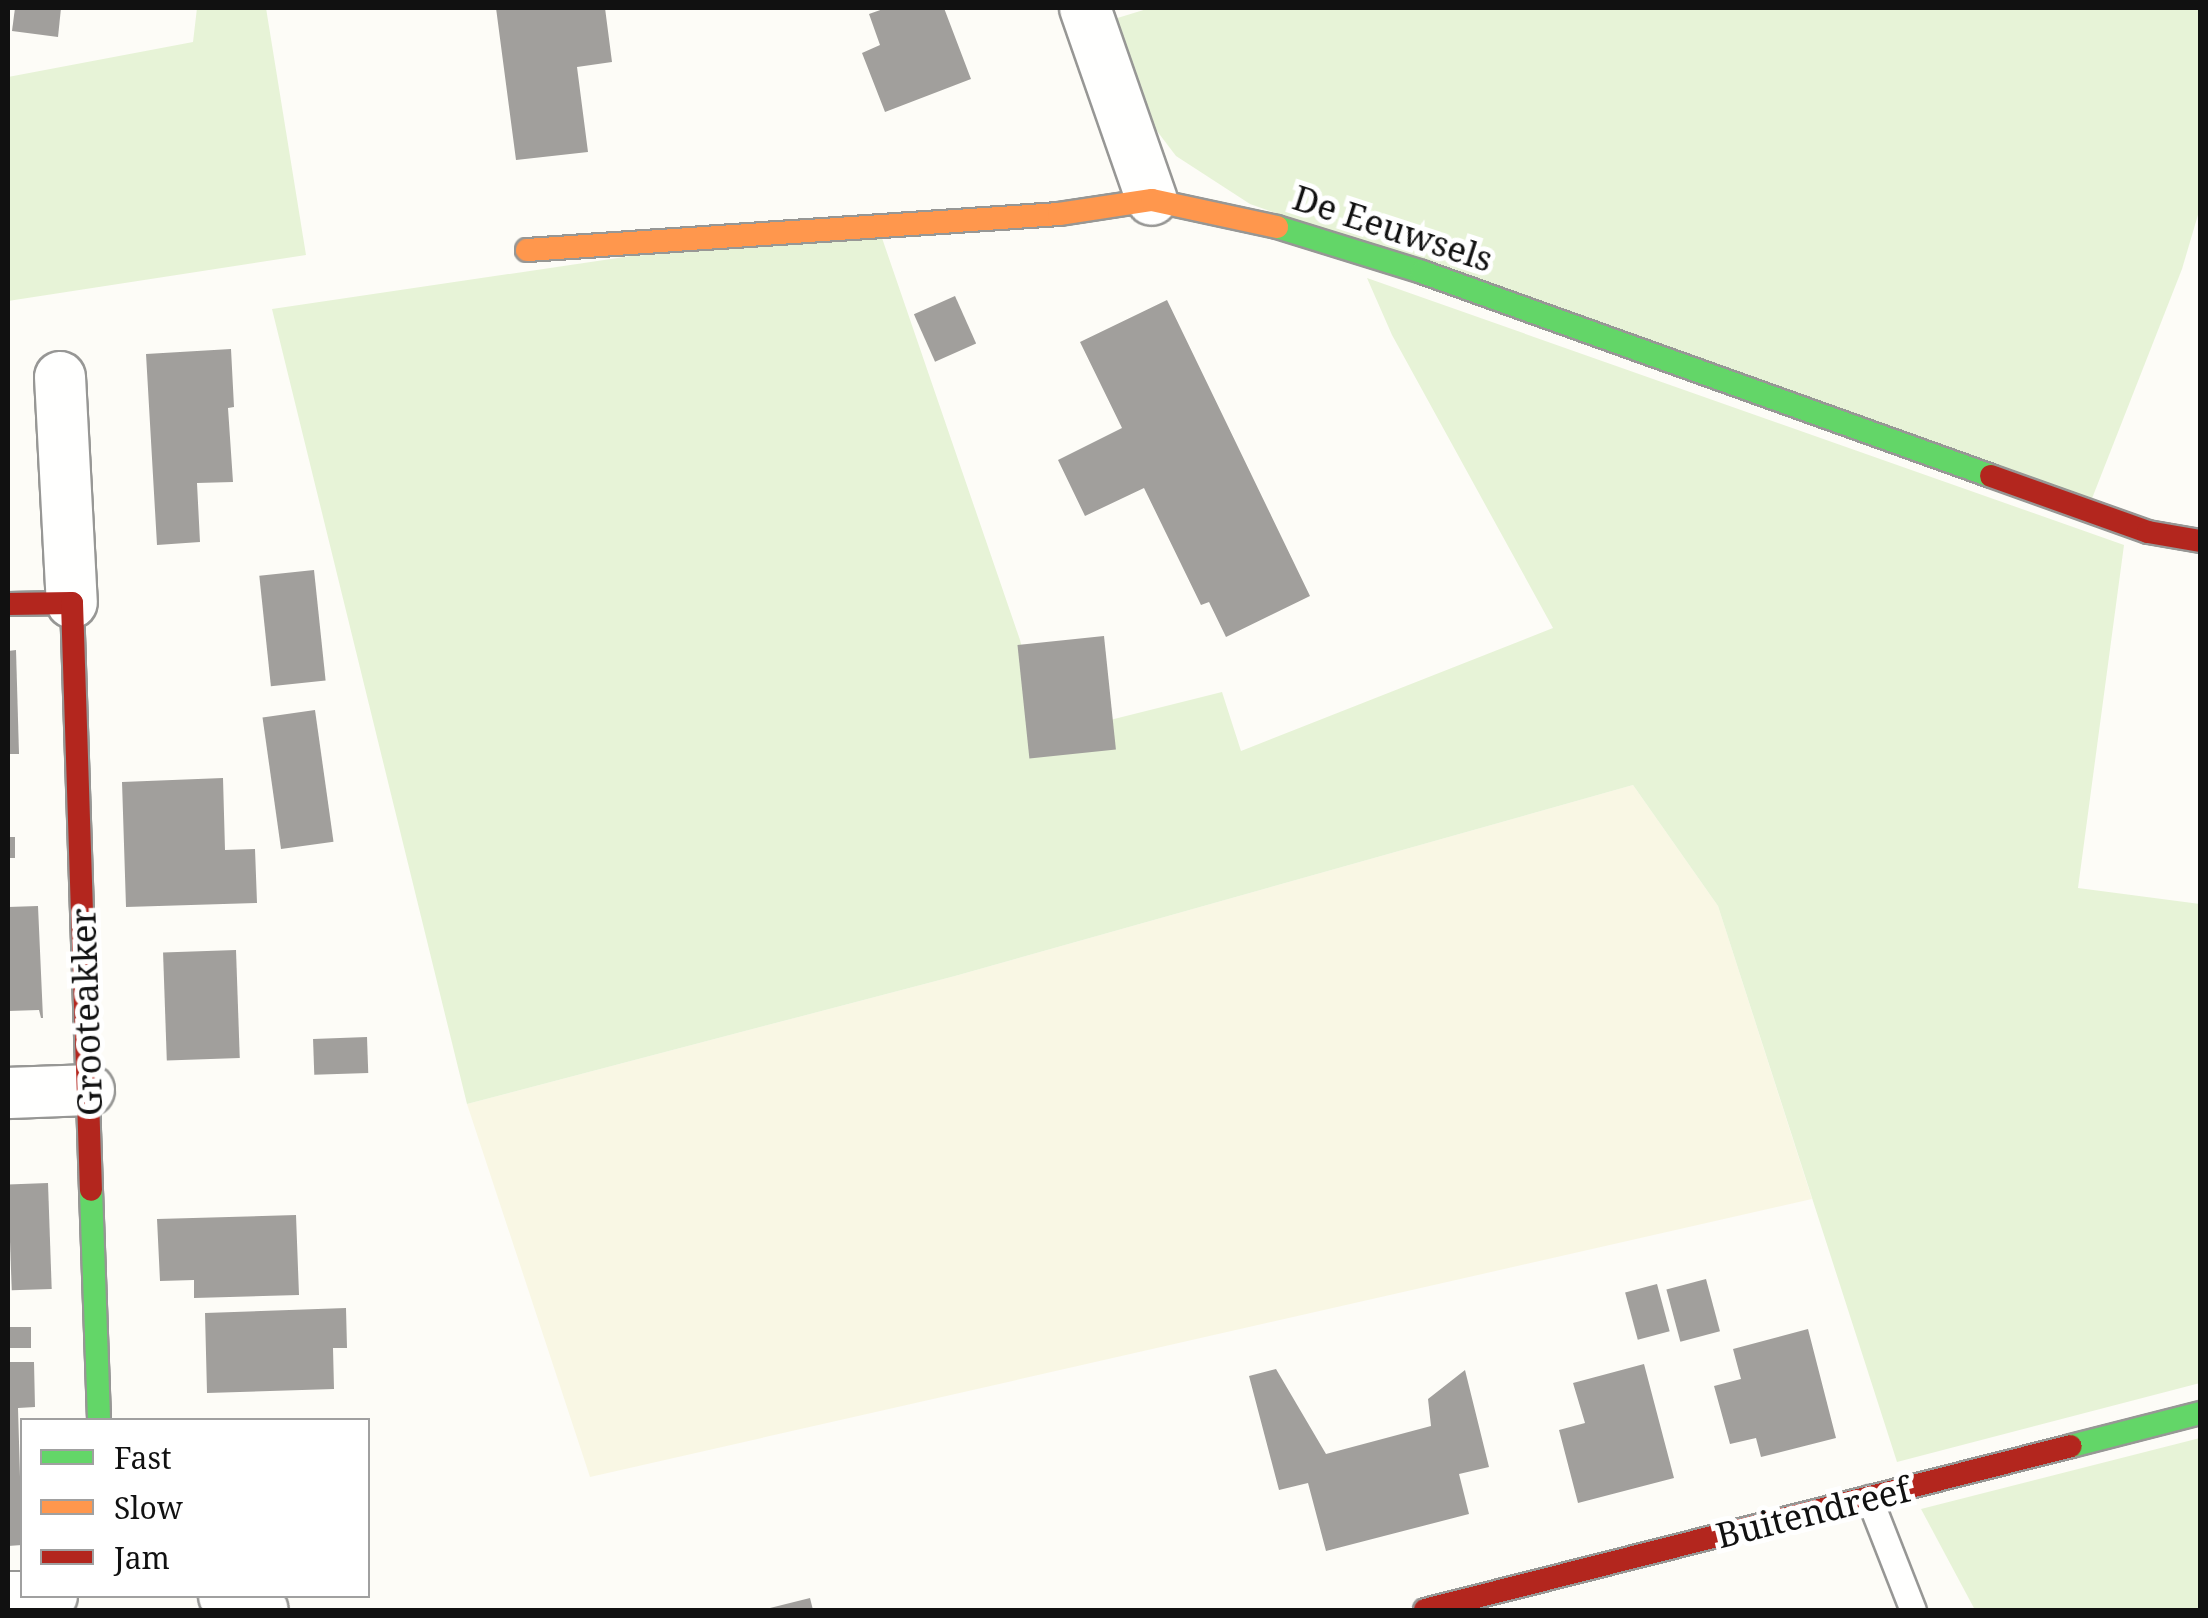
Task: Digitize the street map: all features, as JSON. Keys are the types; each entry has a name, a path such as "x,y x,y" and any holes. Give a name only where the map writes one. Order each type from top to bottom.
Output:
{"street":[{"path":"1085,8 1152,200"},
{"name":"De Eeuwsels","path":"527,250 1059,214 1152,200 1244,217 1422,272 2148,532 2200,541"},
{"name":"Grooteakker","path":"60,377 72,602 99,1418"},
{"path":"8,604 72,602"},
{"path":"8,1093 88,1090"},
{"name":"Buitendreef","path":"1424,1610 2200,1414"},
{"path":"230,1598 263,1610"}],"lane":[{"path":"1869,1498 1914,1610"}],"shaded area":[{"path":"1633,785 1718,906 1812,1199 590,1477 467,1104 955,976"}],"green space":[{"path":"197,8 266,8 306,255 8,301 8,77 193,42"},
{"path":"1150,8 2200,8 2200,208 2182,269 2091,501 1250,204 1176,156 1141,110 1111,20"},
{"path":"882,238 1020,640 1046,736 1222,692 1241,751 1553,628 1392,335 1367,278 2124,545 2078,888 2200,904 2200,1383 1897,1462 1718,906 1633,785 955,976 467,1104 272,309 631,256"},
{"path":"2200,1438 2200,1610 1975,1610 1921,1509"}],"building":[{"path":"15,8 61,8 58,37 12,31"},
{"path":"496,8 605,8 612,62 577,67 588,152 516,160"},
{"path":"886,8 944,8 971,79 885,112 862,53 880,45 869,14"},
{"path":"955,296 976,344 935,362 914,314"},
{"path":"1167,300 1310,596 1226,637 1209,602 1201,605 1144,488 1085,516 1058,460 1122,428 1080,342"},
{"path":"231,349 234,407 228,408 233,482 197,483 200,542 157,545 146,354"},
{"path":"314,570 326,680 271,686 259,576"},
{"path":"1104,636 1116,749 1029,758 1017,645"},
{"path":"16,650 19,754 8,754 8,651"},
{"path":"315,710 334,842 281,849 263,717"},
{"path":"223,778 225,850 255,849 257,903 126,907 122,782"},
{"path":"8,837 15,837 15,858 8,858"},
{"path":"38,906 43,1018 39,1010 8,1011 8,907"},
{"path":"236,950 240,1058 167,1060 163,953"},
{"path":"367,1037 368,1073 314,1075 313,1039"},
{"path":"48,1183 52,1289 12,1290 8,1184"},
{"path":"296,1215 299,1295 194,1298 194,1280 160,1281 157,1219"},
{"path":"1706,1279 1720,1331 1680,1342 1666,1290"},
{"path":"1657,1284 1670,1331 1638,1340 1625,1293"},
{"path":"346,1308 347,1348 333,1348 334,1389 207,1393 205,1313"},
{"path":"8,1327 31,1327 31,1348 8,1348"},
{"path":"1808,1329 1836,1438 1761,1457 1756,1438 1730,1444 1714,1386 1741,1379 1733,1349"},
{"path":"8,1362 34,1362 35,1407 18,1408 20,1545 8,1546"},
{"path":"1644,1364 1674,1478 1578,1503 1559,1430 1585,1423 1573,1383"},
{"path":"1276,1369 1326,1454 1431,1426 1428,1399 1465,1370 1489,1467 1459,1474 1469,1514 1326,1551 1308,1483 1279,1490 1249,1376"},
{"path":"810,1598 813,1610 766,1610 766,1609"}],"traffic: fast":[{"path":"1277,227 1422,272 1991,476"},
{"path":"91,1190 99,1418"},
{"path":"2071,1446 2200,1413"}],"traffic: slow":[{"path":"527,250 1059,214 1152,200 1277,227"}],"traffic: jam":[{"path":"1991,476 2148,532 2200,541"},
{"path":"8,604 72,603 91,1190"},
{"path":"1425,1610 2071,1446"}]}
